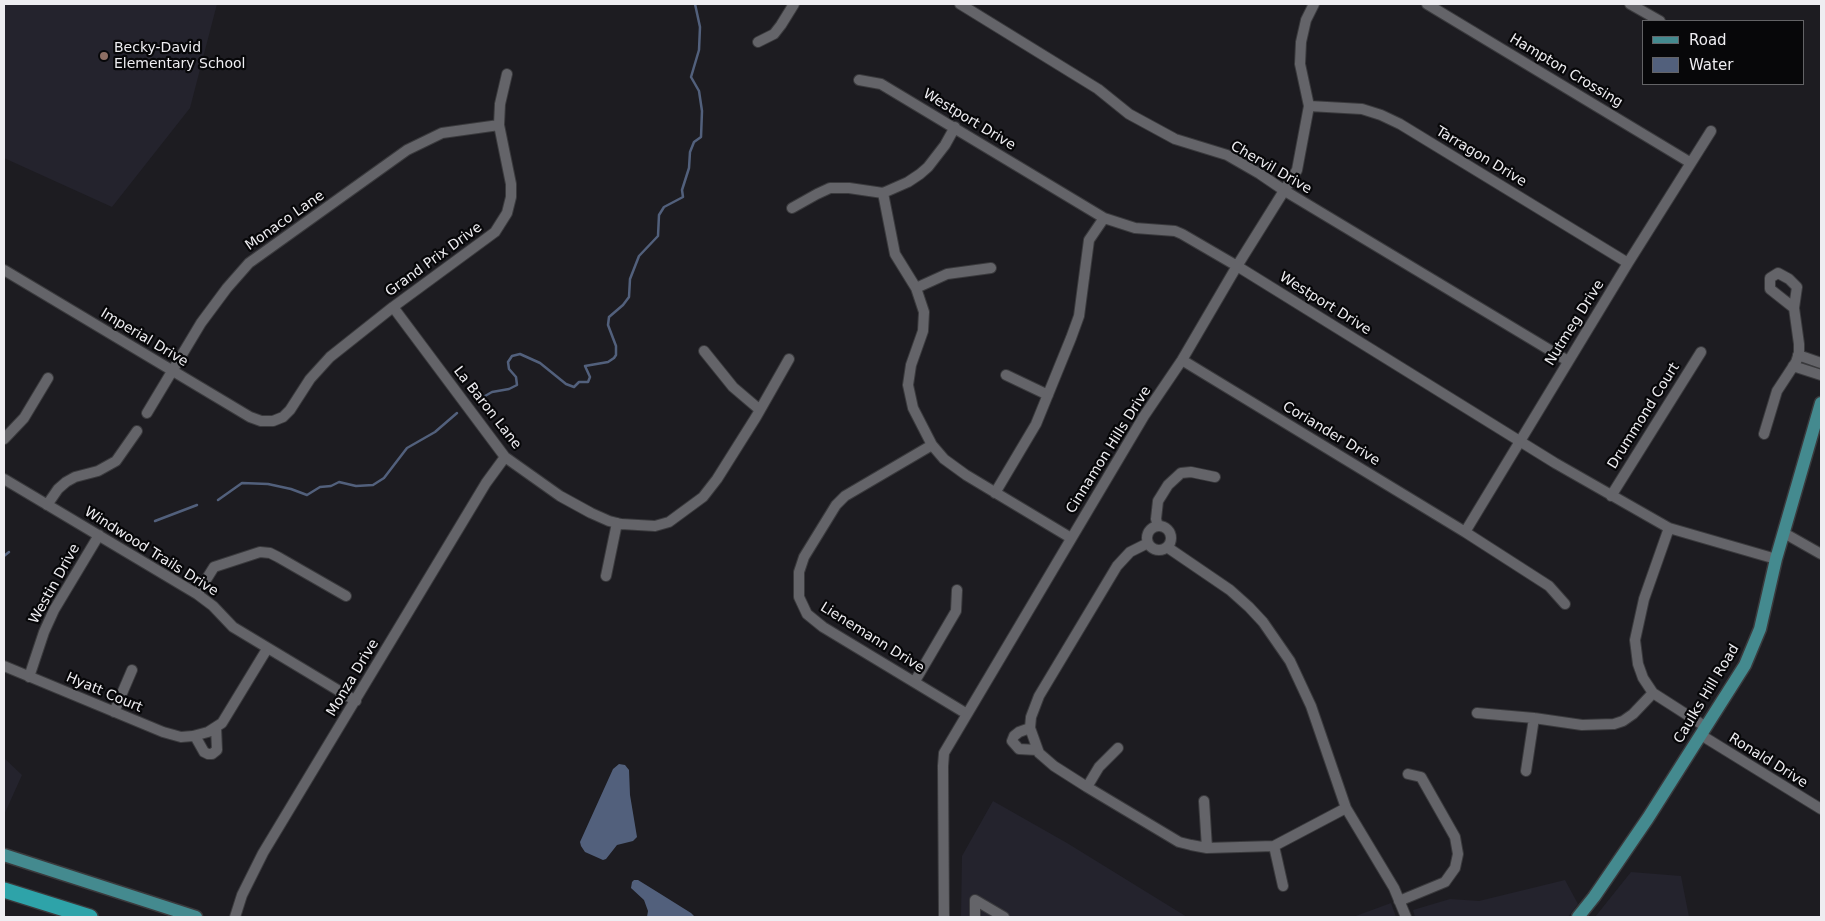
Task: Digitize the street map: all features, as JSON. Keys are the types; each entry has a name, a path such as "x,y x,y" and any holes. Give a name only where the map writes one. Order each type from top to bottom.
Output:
{"highway":[{"path":"4,890 90,917"}],"main road":[{"name":"Caulks Hill Road","path":"1582,915 1648,818 1745,665 1760,629 1776,559 1821,403"},
{"path":"4,855 196,917"}],"street":[{"path":"758,42 774,34 794,4"},
{"name":"Chervil Drive","path":"960,4 1098,89 1129,114 1174,139 1227,155 1568,361"},
{"name":"Cinnamon Hills Drive","path":"944,917 942,766 944,753 1144,416 1182,360 1237,266 1297,170 1308,106 1300,64 1301,42 1306,20 1314,4"},
{"name":"Hampton Crossing","path":"1427,4 1691,163"},
{"path":"1630,4 1658,20"},
{"name":"Grand Prix Drive","path":"273,422 283,417 290,410 310,379 330,357 393,307 495,232 507,213 511,197 511,184 499,125 500,104 507,74"},
{"name":"Westport Drive","path":"859,80 882,84 1104,218 1135,228 1175,231 1237,266 1611,496 1669,528 1776,559"},
{"name":"Tarragon Drive","path":"1308,106 1362,109 1400,124 1628,263"},
{"name":"Monaco Lane","path":"146,413 201,323 227,288 250,263 407,150 442,133 499,125"},
{"path":"792,208 830,188 850,188 883,193 908,182 920,174 944,145 955,127"},
{"name":"Nutmeg Drive","path":"1465,532 1628,263 1711,131"},
{"path":"883,193 895,254 916,288 924,312 923,331 911,365 908,385 913,408 932,445 944,459 995,493 1071,538"},
{"path":"995,493 1036,424 1048,396 1079,316 1089,240 1104,218"},
{"path":"916,288 947,274 991,268"},
{"name":"Imperial Drive","path":"4,270 250,417 261,421 273,422"},
{"name":"La Baron Lane","path":"393,307 506,457 560,496 591,513 617,523 655,526 669,522 703,497 717,479 760,410 789,358"},
{"path":"1764,434 1777,391 1798,355 1799,344 1794,308"},
{"path":"704,351 733,387 760,410"},
{"name":"Drummond Court","path":"1611,496 1701,352"},
{"path":"1798,355 1821,363"},
{"name":"Coriander Drive","path":"1182,360 1465,532 1549,586 1564,604"},
{"path":"1793,366 1821,375"},
{"path":"1006,376 1048,396"},
{"path":"4,439 24,418 48,378"},
{"path":"47,505 58,489 66,482 74,477 98,470 116,461 137,431"},
{"name":"Lienemann Drive","path":"932,445 845,496 836,506 809,550 799,572 799,597 808,614 823,627 967,714"},
{"name":"Monza Drive","path":"235,917 242,895 263,854 486,484 506,457"},
{"path":"1158,526 1156,519 1158,501 1168,485 1181,473 1191,472 1215,477"},
{"name":"Windwood Trails Drive","path":"4,479 197,594 213,606 233,627 267,649 356,700"},
{"path":"606,576 617,523"},
{"path":"1158,526 1170,532 1171,540 1167,547 1155,550 1146,538 1149,531 1158,526"},
{"path":"1477,713 1534,718 1582,725 1614,724 1623,721 1633,714 1653,693 1641,672 1635,640 1644,599 1669,528"},
{"path":"1784,533 1821,554"},
{"name":"Westin Drive","path":"29,676 44,632 54,610 98,535"},
{"path":"1148,543 1130,552 1117,566 1039,696 1031,717 1030,728 1037,750 1054,766 1179,842 1207,848 1274,846 1346,808"},
{"path":"1167,547 1230,590 1266,620 1290,661 1311,706 1346,808 1394,888 1406,917"},
{"path":"197,594 214,567 260,552 278,556 346,596"},
{"path":"915,681 956,611 957,590"},
{"name":"Hyatt Court","path":"4,666 163,732 181,737 195,736 208,732 222,723 267,649"},
{"path":"114,712 132,670"},
{"name":"Ronald Drive","path":"1653,693 1704,731 1821,809"},
{"path":"1526,771 1534,718"},
{"path":"195,736 204,752 212,754 217,750 216,727"},
{"path":"1030,728 1019,732 1012,741 1014,746 1019,749 1037,750"},
{"path":"1087,787 1099,767 1118,748"},
{"path":"1399,901 1445,882 1454,868 1458,854 1455,837 1421,777 1408,774"},
{"path":"1204,801 1207,848"},
{"path":"1274,846 1283,886"},
{"path":"975,917 975,900 1004,917"}],"shaded area":[{"name":"Becky-David Elementary School","path":"4,4 217,4 190,108 112,207 4,158"},
{"path":"4,758 22,775 4,815"},
{"path":"993,801 1067,843 1187,917 961,917 962,856"},
{"path":"1631,872 1681,876 1689,917 1595,917"},
{"path":"1565,880 1578,904 1568,917 1415,917 1413,910 1450,899 1479,901"},
{"path":"1391,903 1396,917 1353,917"}],"water":[{"path":"619,764 625,765 629,770 630,795 637,837 633,841 617,845 606,859 603,860 585,852 580,842 613,769"},
{"path":"634,880 638,880 695,917 647,917 648,911 644,900 631,888"}],"waterway":[{"path":"478,400 492,392 509,389 517,385 516,377 509,369 508,362 512,356 520,354 540,363 566,384 574,387 579,382 588,382 590,377 585,366 608,362 616,355 616,346 608,325 609,317 629,297 630,279 639,256 658,236 659,215 664,207 683,197 682,190 689,168 690,152 694,142 701,137 702,111 699,91 691,77 699,50 700,27 695,4"},
{"path":"218,500 242,483 268,484 307,495 320,487 331,486 339,482 356,486 373,485 384,478 407,448 435,432 457,413"},
{"path":"155,521 197,505"},
{"path":"4,556 9,552"}],"place":[{"name":"Becky-David Elementary School","path":"104,56"}]}
